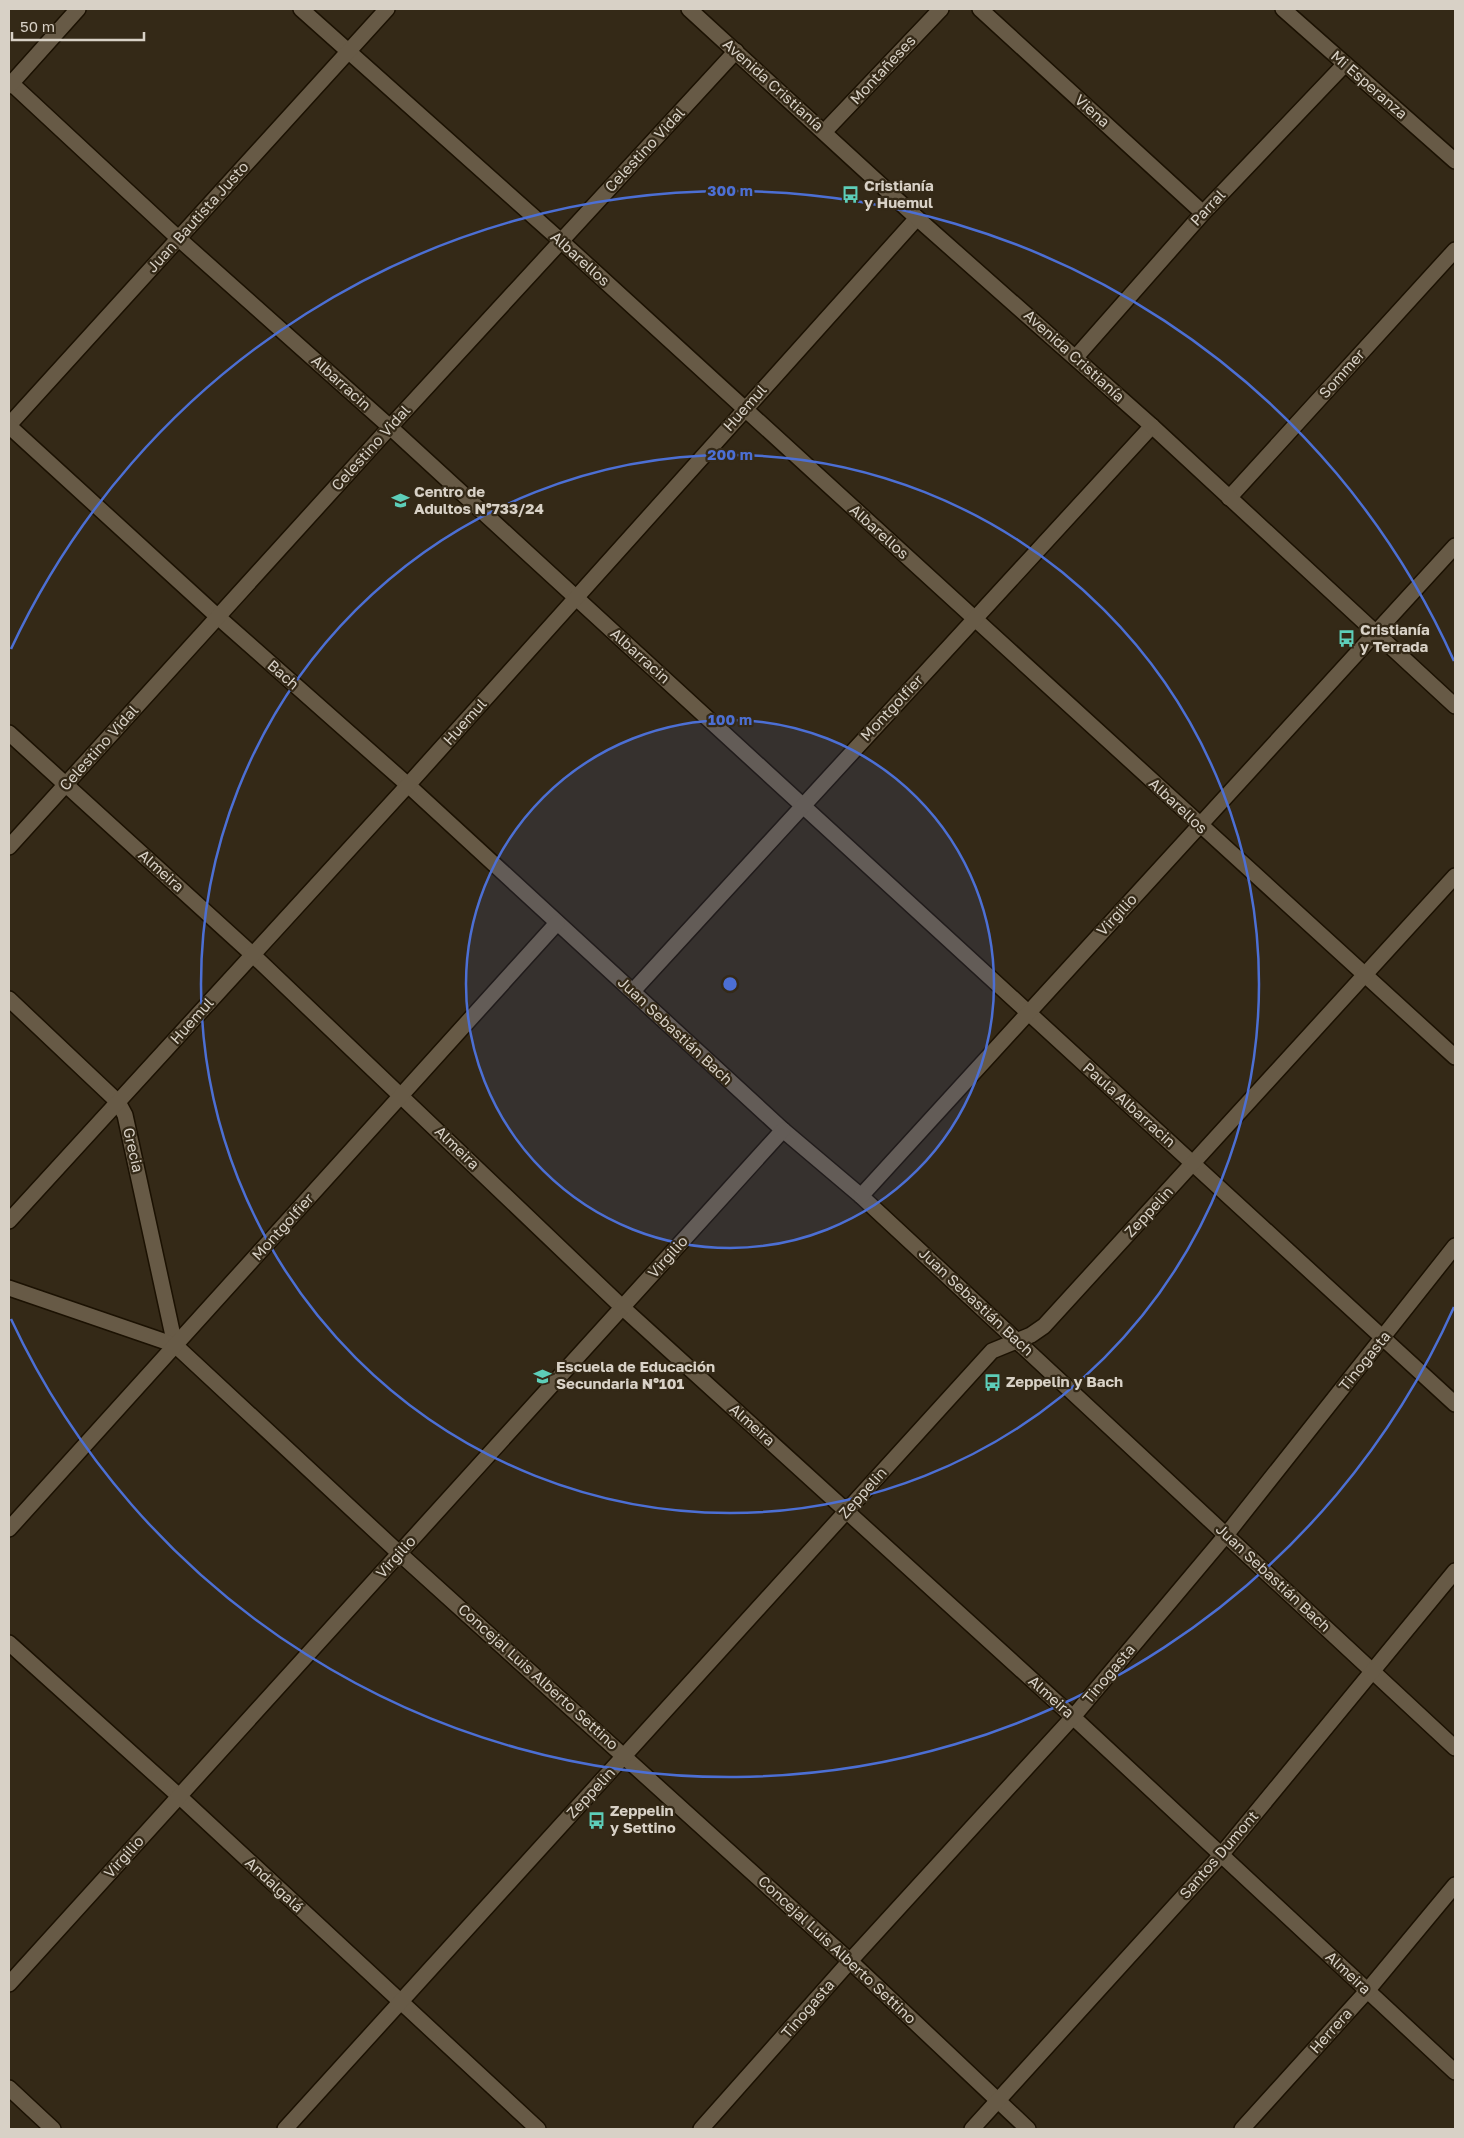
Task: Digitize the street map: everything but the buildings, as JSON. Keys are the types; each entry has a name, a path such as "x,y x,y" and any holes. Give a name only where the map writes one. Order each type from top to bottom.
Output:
{"street":[{"path":"10,84 78,9"},
{"name":"Albarellos","path":"301,9 561,241 1199,826 1455,1057"},
{"name":"Juan Bautista Justo","path":"9,426 387,9"},
{"name":"Avenida Cristianía","path":"690,9 917,218 1152,426 1455,706"},
{"name":"Montañeses","path":"824,132 941,9"},
{"name":"Viena","path":"980,9 1203,213"},
{"name":"Mi Esperanza","path":"1283,9 1455,161"},
{"name":"Celestino Vidal","path":"9,847 390,427 736,51"},
{"name":"Parral","path":"1076,357 1203,213 1345,64"},
{"name":"Albarracin","path":"10,84 178,238 390,427 803,806"},
{"name":"Huemul","path":"9,1221 408,785 917,218"},
{"name":"Sommer","path":"1229,498 1455,250"},
{"name":"Bach","path":"9,426 218,617 408,785 557,923"},
{"name":"Montgolfier","path":"633,991 1152,426"},
{"name":"Virgilio","path":"860,1196 1455,546"},
{"name":"Almeira","path":"9,732 252,954 622,1307 1073,1717 1455,2072"},
{"name":"Paula Albarracin","path":"803,806 1455,1404"},
{"name":"Zeppelin","path":"285,2129 626,1756 992,1351 1044,1326 1366,976 1455,876"},
{"name":"Montgolfier","path":"9,1529 557,923"},
{"name":"Juan Sebastián Bach","path":"557,923 782,1130 860,1196 1018,1340 1455,1748"},
{"name":"Grecia","path":"9,999 118,1102 128,1125 175,1346"},
{"name":"Virgilio","path":"9,1984 782,1130"},
{"name":"Tinogasta","path":"701,2129 850,1961 1073,1717 1226,1535 1455,1246"},
{"name":"Concejal Luis Alberto Settino","path":"9,1288 175,1346 399,1553 626,1756 850,1961 1028,2129"},
{"name":"Santos Dumont","path":"972,2129 1221,1855 1455,1571"},
{"name":"Andalgalá","path":"9,1643 179,1796 538,2129"},
{"name":"Herrera","path":"1242,2129 1368,1991 1455,1885"},
{"path":"9,2088 53,2129"}],"place":[{"name":"Cristianía y Huemul","path":"850,195"},
{"name":"Centro de Adultos Nº733/24","path":"400,501"},
{"name":"Cristianía y Terrada","path":"1346,639"},
{"name":"Escuela de Educación Secundaria Nº101","path":"542,1376"},
{"name":"Zeppelin y Bach","path":"992,1382"},
{"name":"Zeppelin y Settino","path":"596,1820"}]}
